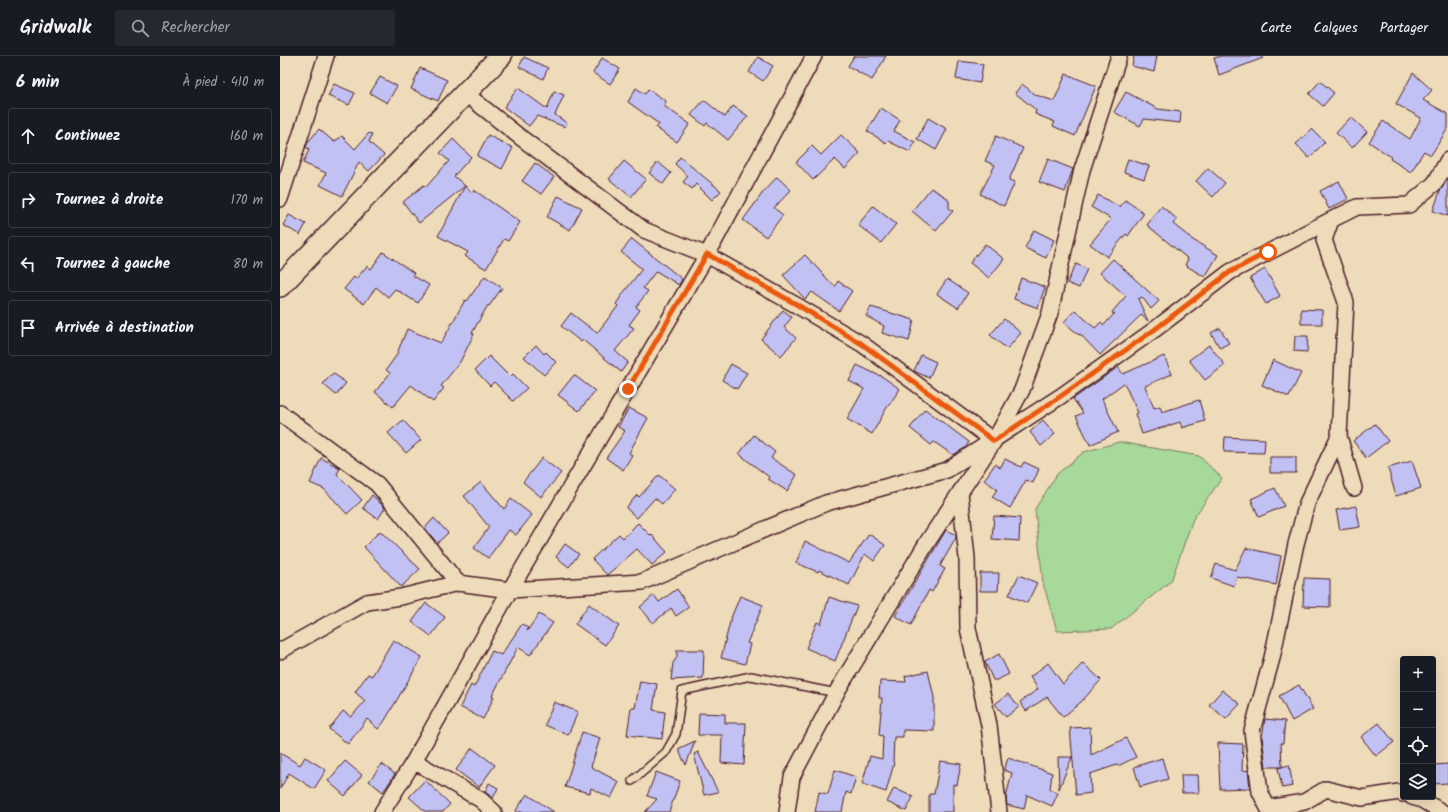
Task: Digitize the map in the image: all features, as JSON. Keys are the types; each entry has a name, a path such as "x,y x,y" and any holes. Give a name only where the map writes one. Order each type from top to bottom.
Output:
{"street":[{"path":"280,199 326,56"},
{"path":"280,286 466,94 500,56"},
{"path":"382,812 414,761 510,590 707,254 814,56"},
{"path":"787,812 792,777 837,693 928,541 994,441 1022,390 1050,313 1082,170 1119,56"},
{"path":"466,94 520,137 644,230 707,254 796,304 862,344 994,441"},
{"path":"280,651 367,602 401,597 458,583 510,590 642,582 826,503 947,470 994,441 1061,396 1142,339 1230,272 1357,207 1409,205 1436,183 1448,160"},
{"path":"1331,220 1324,240 1346,302 1339,436 1354,488"},
{"path":"280,413 377,484 458,583"},
{"path":"1339,436 1307,503 1296,544 1272,658 1252,731 1260,792 1268,808 1304,802 1326,788 1362,798 1400,792"},
{"path":"960,492 967,558 968,628 989,725 998,812"},
{"path":"414,761 481,800 494,812"},
{"path":"1422,800 1442,812"}],"lane":[{"path":"632,781 666,752 676,734 682,691 751,676 837,693"}],"green space":[{"path":"1119,442 1199,456 1222,478 1193,519 1171,581 1111,629 1057,631 1043,583 1035,509 1057,474 1084,452"}],"building":[{"path":"854,56 886,56 872,80 848,66"},
{"path":"1134,56 1157,56 1154,72 1132,66"},
{"path":"1221,56 1263,56 1263,58 1219,75 1214,58"},
{"path":"524,57 548,68 543,79 519,67"},
{"path":"758,57 773,66 763,81 749,72"},
{"path":"602,58 620,69 610,84 593,73"},
{"path":"959,61 983,64 980,83 956,79"},
{"path":"420,68 447,80 438,101 411,89"},
{"path":"1413,73 1432,90 1423,100 1448,114 1448,128 1431,155 1424,151 1411,172 1390,159 1391,157 1369,142 1383,121 1410,139 1421,118 1396,104"},
{"path":"1066,74 1096,86 1075,136 1053,126 1055,122 1035,114 1036,110 1015,93 1022,84 1036,95 1054,101"},
{"path":"380,77 397,86 387,103 370,93"},
{"path":"1320,81 1334,93 1323,106 1309,94"},
{"path":"334,84 355,93 349,105 328,96"},
{"path":"518,88 547,109 554,91 564,95 555,115 567,123 565,127 537,116 529,126 504,107"},
{"path":"636,88 645,94 648,89 666,101 664,106 690,124 677,142 656,128 659,124 628,102"},
{"path":"1126,92 1158,109 1181,112 1180,123 1144,119 1140,126 1114,112"},
{"path":"704,100 725,117 733,106 748,116 728,140 707,123 705,126 691,115"},
{"path":"881,108 900,120 894,131 915,142 910,152 888,141 886,143 867,131"},
{"path":"1351,117 1367,132 1352,148 1336,133"},
{"path":"928,118 947,129 936,150 917,139"},
{"path":"319,129 334,142 342,136 355,149 369,133 372,135 369,142 384,155 369,171 359,162 342,196 320,185 326,173 303,163 309,150 306,147 308,142"},
{"path":"1312,129 1325,142 1309,158 1296,144"},
{"path":"488,135 513,148 502,169 477,156"},
{"path":"841,135 860,153 845,169 835,159 813,180 796,162 812,146 821,155"},
{"path":"996,136 1023,148 1009,180 1015,182 1004,206 980,194 995,165 985,161"},
{"path":"453,139 471,157 454,176 473,193 474,190 520,222 508,241 504,239 486,269 465,256 468,252 438,236 465,186 419,223 403,202 424,185 426,187 449,161 440,153"},
{"path":"680,157 721,191 712,200 696,184 692,189 683,182 688,176 675,164"},
{"path":"1048,159 1073,169 1065,192 1039,182"},
{"path":"1128,159 1149,166 1144,179 1124,172"},
{"path":"624,161 646,179 631,197 609,179"},
{"path":"658,162 671,173 663,184 649,173"},
{"path":"535,163 554,177 541,194 522,181"},
{"path":"1208,168 1225,183 1213,197 1196,181"},
{"path":"777,177 791,190 774,208 783,215 766,237 743,220 764,191"},
{"path":"1448,178 1448,216 1433,211 1440,191"},
{"path":"1339,181 1348,199 1329,209 1320,191"},
{"path":"931,188 946,197 949,201 949,208 953,211 936,231 912,211"},
{"path":"1098,195 1120,207 1125,200 1144,213 1128,236 1126,234 1107,257 1090,244 1111,219 1091,207"},
{"path":"558,196 582,208 570,230 547,217"},
{"path":"873,206 896,224 881,243 858,225"},
{"path":"1161,206 1177,219 1173,224 1193,240 1218,255 1205,277 1185,265 1188,259 1147,225"},
{"path":"289,215 306,224 300,235 283,225"},
{"path":"1034,230 1054,240 1046,258 1025,248"},
{"path":"632,239 682,279 679,285 656,271 643,288 648,291 636,307 640,310 629,325 634,328 615,351 628,362 621,372 583,340 581,342 561,326 571,313 597,333 618,306 616,304 642,269 621,252"},
{"path":"985,244 1004,259 989,278 970,263"},
{"path":"383,252 414,273 412,275 429,285 418,303 395,289 388,297 376,287 364,304 344,289 354,277 356,279 367,266 371,269"},
{"path":"805,255 835,287 838,281 852,291 839,311 812,292 805,299 783,275"},
{"path":"1113,259 1159,301 1151,309 1142,297 1138,299 1148,321 1141,315 1100,355 1080,334 1079,335 1064,322 1075,310 1095,328 1101,322 1104,325 1115,313 1113,314 1112,312 1126,296 1100,273"},
{"path":"1076,264 1087,269 1079,288 1067,283"},
{"path":"1265,269 1280,296 1266,304 1250,278"},
{"path":"485,276 502,288 489,306 488,305 472,333 474,334 460,362 441,386 444,388 433,402 411,385 393,407 375,392 390,373 386,370 396,356 407,329 441,343 465,300 467,301"},
{"path":"1021,278 1045,287 1038,308 1014,299"},
{"path":"947,279 968,293 958,308 937,294"},
{"path":"871,307 914,320 909,341 882,333 884,326 866,316"},
{"path":"1301,309 1322,310 1322,324 1301,324"},
{"path":"783,310 792,317 784,327 796,338 781,356 761,339"},
{"path":"1004,319 1021,333 1007,349 990,335"},
{"path":"1220,328 1229,343 1220,348 1211,333"},
{"path":"1295,336 1308,336 1307,352 1294,351"},
{"path":"536,345 544,354 546,352 556,362 544,375 524,357"},
{"path":"1209,345 1225,365 1205,380 1189,360"},
{"path":"921,355 936,362 929,378 914,371"},
{"path":"489,356 510,377 513,374 527,388 513,401 494,382 490,386 475,370"},
{"path":"1164,356 1172,374 1145,386 1154,408 1160,406 1162,412 1199,400 1205,421 1182,428 1180,422 1142,434 1135,414 1138,413 1124,383 1102,399 1118,432 1090,445 1076,416 1083,413 1073,399 1118,367 1123,374"},
{"path":"1273,360 1301,373 1289,397 1262,385"},
{"path":"731,364 747,373 737,389 722,380"},
{"path":"857,365 880,375 900,389 886,409 872,434 847,419 864,389 849,381"},
{"path":"333,373 346,383 336,395 323,384"},
{"path":"574,375 595,391 579,411 558,395"},
{"path":"629,408 648,418 629,453 632,455 623,470 606,458 625,431 618,427"},
{"path":"925,409 969,442 965,448 953,455 934,442 931,445 910,428"},
{"path":"403,420 421,440 406,453 388,433"},
{"path":"1043,420 1055,434 1041,446 1030,432"},
{"path":"1375,424 1388,441 1366,458 1353,441"},
{"path":"754,435 775,452 771,458 797,475 787,491 768,479 769,477 739,454"},
{"path":"1225,437 1265,439 1264,453 1224,452"},
{"path":"1270,457 1296,457 1296,473 1270,473"},
{"path":"321,458 340,468 337,474 362,500 347,514 324,489 310,483"},
{"path":"542,458 561,473 541,497 523,482"},
{"path":"1005,459 1021,467 1024,462 1039,469 1033,483 1026,480 1010,508 992,497 997,489 984,480 995,464 1000,468"},
{"path":"1412,461 1421,488 1396,496 1388,468"},
{"path":"659,475 675,489 662,504 655,498 637,518 626,508 637,495 639,497"},
{"path":"481,482 504,509 511,499 532,515 516,535 509,530 488,558 474,548 489,527 464,496"},
{"path":"1275,488 1284,506 1259,517 1251,499"},
{"path":"372,495 385,508 378,519 363,508"},
{"path":"1356,506 1360,527 1340,530 1336,510"},
{"path":"994,516 1020,518 1019,541 992,539"},
{"path":"434,518 448,533 437,543 425,528"},
{"path":"638,523 650,535 651,534 667,552 652,565 637,549 607,575 592,559 619,534 623,538"},
{"path":"946,530 956,535 956,538 940,566 945,569 932,592 929,590 911,625 895,616"},
{"path":"380,531 420,569 401,587 364,547"},
{"path":"869,534 885,545 874,561 865,554 849,585 819,570 818,572 796,563 805,541 849,563"},
{"path":"565,544 579,554 569,567 556,557"},
{"path":"1246,548 1281,556 1276,585 1237,577 1234,586 1211,578 1216,564 1235,570"},
{"path":"980,573 999,573 998,591 980,591"},
{"path":"1019,575 1037,583 1027,603 1009,595"},
{"path":"1304,578 1330,579 1330,607 1303,606"},
{"path":"677,589 689,607 676,616 671,608 653,623 640,607 654,595 659,602"},
{"path":"740,596 763,605 747,643 750,644 745,664 721,658 731,618"},
{"path":"829,597 857,606 835,661 806,648 817,622 821,624"},
{"path":"426,603 445,617 431,636 412,622"},
{"path":"589,604 619,626 605,645 575,624"},
{"path":"539,614 553,623 530,655 518,647 492,696 494,697 483,719 460,707 471,685 474,687 492,651 501,655 522,624 528,628 527,631"},
{"path":"393,640 422,657 384,722 378,729 367,719 348,744 329,729 343,711 351,717 365,701 355,692 368,674 372,676"},
{"path":"677,650 704,650 703,678 671,680 673,663 677,657"},
{"path":"999,654 1009,674 997,680 993,680 985,662"},
{"path":"1048,663 1063,684 1083,663 1101,680 1081,702 1063,717 1047,697 1026,711 1020,702 1038,689 1030,677"},
{"path":"928,671 934,697 934,731 903,730 903,737 894,737 894,763 886,792 862,784 870,756 882,759 883,736 879,735 882,698 879,698 880,681 906,682 905,676"},
{"path":"640,681 657,684 653,710 665,712 662,739 627,735 631,708 635,708"},
{"path":"1299,685 1313,709 1292,721 1279,696"},
{"path":"1222,690 1240,704 1226,719 1209,705"},
{"path":"1008,694 1019,707 1006,717 995,704"},
{"path":"554,702 578,712 568,735 545,725"},
{"path":"699,713 725,714 725,723 746,723 744,765 721,763 722,735 698,735"},
{"path":"1265,719 1285,721 1283,743 1281,743 1282,767 1266,767 1262,737"},
{"path":"1379,723 1394,742 1376,756 1361,737"},
{"path":"1090,727 1091,755 1126,738 1136,757 1118,766 1117,765 1090,774 1091,793 1076,795 1070,728"},
{"path":"582,732 600,738 591,767 619,782 611,798 591,788 590,793 565,787"},
{"path":"695,741 686,765 678,749"},
{"path":"1218,743 1243,744 1242,771 1248,770 1250,788 1220,789"},
{"path":"472,748 495,765 479,787 456,770"},
{"path":"698,752 718,792 704,795 694,754"},
{"path":"280,753 300,765 305,757 326,770 314,789 289,773 280,789"},
{"path":"1058,757 1072,757 1059,789"},
{"path":"1008,758 1052,773 1050,789 1058,793 1052,806 1027,795 1024,809 1007,805 1006,797 1012,773 1004,770"},
{"path":"1162,758 1168,779 1140,787 1134,767"},
{"path":"345,761 362,775 345,796 328,781"},
{"path":"940,761 961,764 957,785 953,784 953,812 929,812 929,794 934,794"},
{"path":"382,764 395,774 383,792 369,781"},
{"path":"1448,764 1448,783 1436,784 1436,765"},
{"path":"1289,765 1293,786 1282,788 1278,768"},
{"path":"835,770 856,777 851,794 846,792 842,812 815,812 819,792 828,794"},
{"path":"656,772 680,781 669,812 645,812 657,799 647,796"},
{"path":"1181,775 1198,775 1199,793 1182,793"},
{"path":"425,780 450,804 443,812 426,812 409,797"},
{"path":"489,783 498,788 493,798 485,792"},
{"path":"894,788 913,797 906,811 887,802"},
{"path":"527,794 554,812 515,812"}],"route":[{"path":"628,389 707,254 796,304 862,344 994,441 1061,396 1154,330 1230,272 1268,252"}]}
